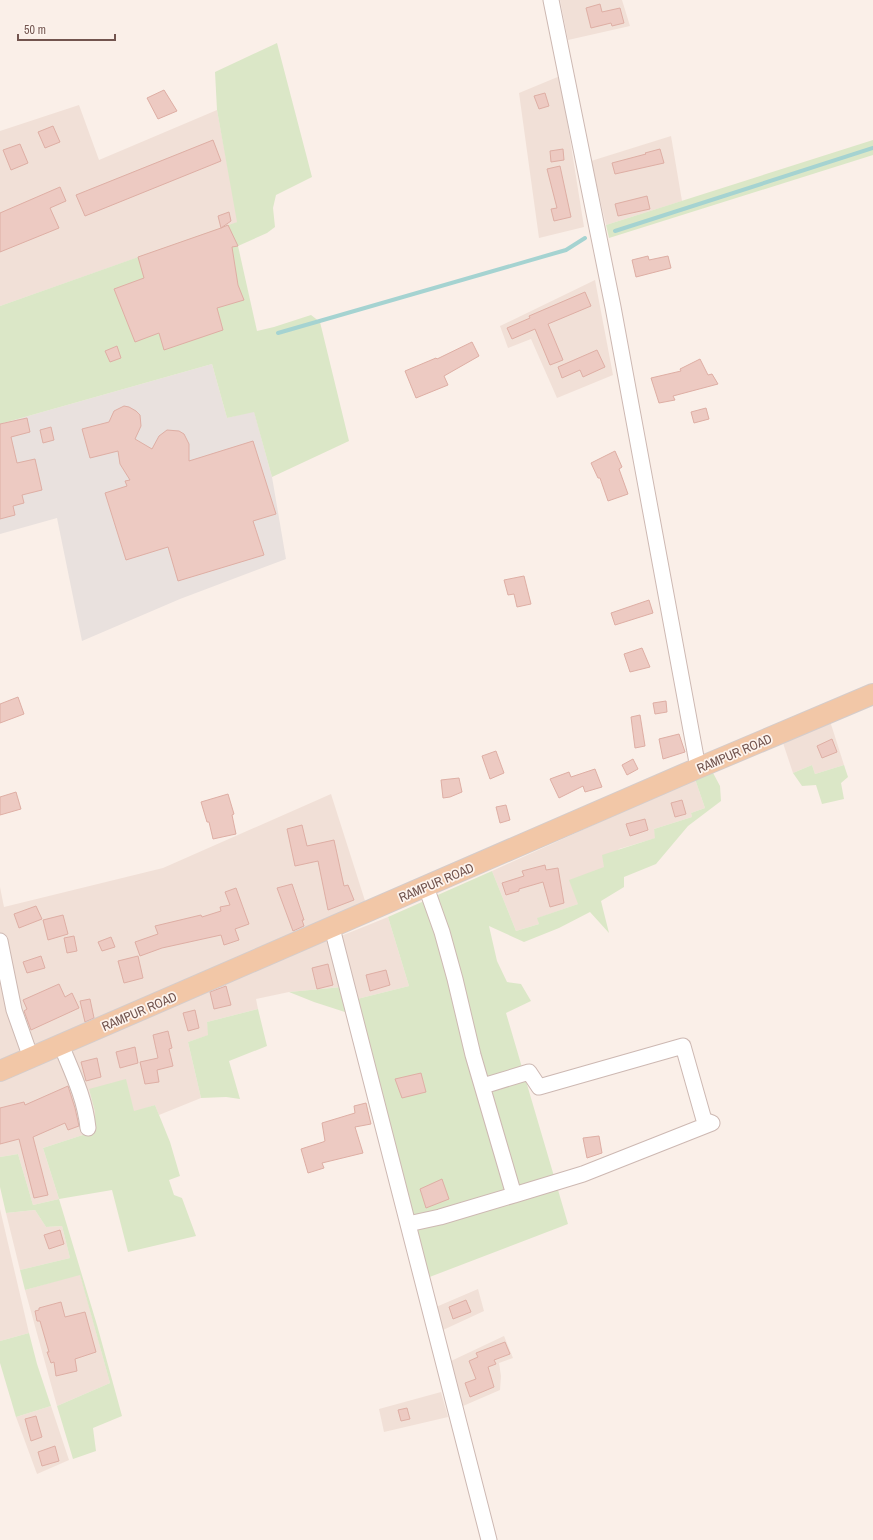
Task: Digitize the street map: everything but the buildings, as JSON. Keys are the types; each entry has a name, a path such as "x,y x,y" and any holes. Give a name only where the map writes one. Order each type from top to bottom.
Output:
{"main road":[{"name":"RAMPUR ROAD","path":"0,1071 698,768 873,694"}],"street":[{"path":"551,0 613,307 698,768"},
{"path":"426,887 447,952 473,1055 514,1195"},
{"path":"332,928 489,1540"},
{"path":"0,941 14,1010 31,1058"},
{"path":"61,1045 82,1096 87,1114 88,1128"},
{"path":"408,1224 440,1217 583,1174 712,1123 704,1120 683,1046 539,1087 529,1072 483,1086"}],"shaded area":[{"path":"560,0 622,0 630,26 568,40"},
{"path":"560,76 584,227 539,238 519,93"},
{"path":"79,105 99,160 217,110 238,222 0,306 0,131"},
{"path":"671,136 682,201 606,225 591,161"},
{"path":"595,280 613,375 557,398 531,339 508,348 500,326"},
{"path":"212,364 227,418 254,411 272,477 286,559 180,599 82,641 57,518 0,534 0,424"},
{"path":"830,721 844,765 815,774 812,765 793,773 783,743"},
{"path":"695,779 705,808 691,813 692,817 654,829 656,838 619,849 604,867 578,904 538,918 539,924 516,931 492,871"},
{"path":"331,794 366,904 0,1066 0,887 4,907 163,868"},
{"path":"388,917 409,986 357,999 341,936"},
{"path":"328,933 342,987 289,992 256,999 258,1009 207,1022 209,1035 188,1042 201,1098 159,1115 155,1105 134,1112 89,1089 95,1112 95,1131 43,1148 59,1199 33,1205 18,1154 0,1157 0,1080"},
{"path":"0,1209 29,1333 0,1341"},
{"path":"35,1210 46,1227 62,1226 70,1258 20,1270 6,1213"},
{"path":"80,1274 110,1383 57,1406 25,1290"},
{"path":"478,1289 484,1311 443,1330 436,1307"},
{"path":"504,1336 513,1358 499,1363 501,1376 500,1390 463,1406 451,1361"},
{"path":"441,1392 448,1417 384,1432 379,1409"},
{"path":"51,1406 69,1460 37,1474 16,1417"}],"green space":[{"path":"277,43 312,177 276,195 273,208 275,227 267,233 238,246 257,331 311,315 320,322 349,441 272,477 254,412 227,418 212,364 0,424 0,306 237,222 217,110 215,72"},
{"path":"873,140 873,155 609,238 606,225"},
{"path":"812,765 815,774 844,765 848,777 841,783 844,799 822,804 816,785 802,786 793,773"},
{"path":"712,771 720,786 721,801 688,826 656,864 624,877 624,887 601,901 609,933 590,912 559,928 524,942 489,926 497,961 507,982 521,984 531,1001 506,1013 568,1224 427,1278 357,999 409,986 388,917 492,871 516,931 539,924 537,918 578,904 569,880 604,867 602,855 655,838 654,829 692,817 691,813 705,808 695,779"},
{"path":"342,987 348,1013 289,992"},
{"path":"258,1009 267,1046 229,1061 240,1099 226,1097 201,1098 188,1042 208,1035 207,1022"},
{"path":"126,1079 134,1111 155,1105 170,1142 180,1176 169,1180 174,1195 182,1198 196,1236 128,1252 112,1190 59,1199 43,1148 95,1131 95,1112 89,1089"},
{"path":"18,1154 33,1205 59,1199 97,1325 122,1416 93,1428 96,1451 73,1459 57,1406 110,1383 80,1275 25,1290 20,1270 70,1258 62,1226 46,1227 35,1210 6,1213 0,1187 0,1157"},
{"path":"29,1333 37,1364 51,1406 16,1417 0,1363 0,1341"}],"waterway":[{"path":"615,231 873,148"},
{"path":"278,333 566,250 585,238"}]}
